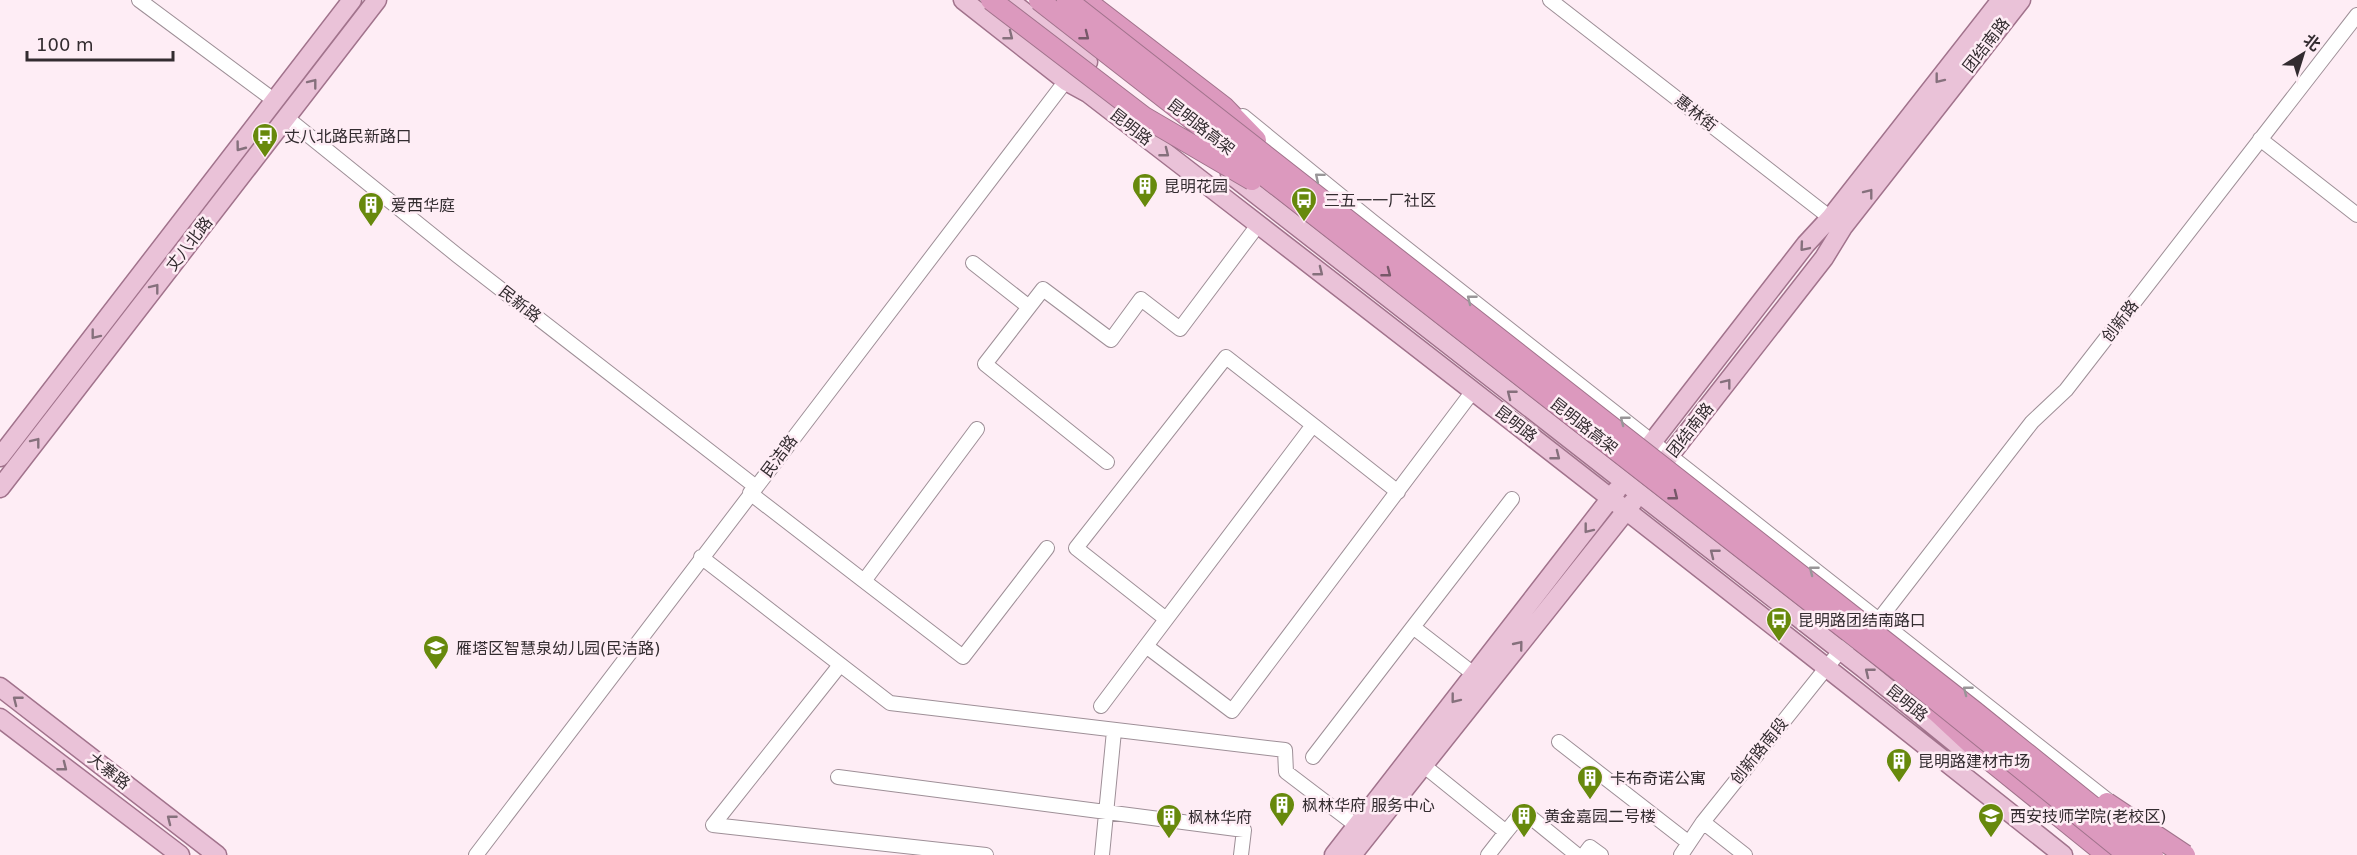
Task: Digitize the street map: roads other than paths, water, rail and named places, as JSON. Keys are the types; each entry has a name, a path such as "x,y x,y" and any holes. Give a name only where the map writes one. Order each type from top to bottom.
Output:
{"highway":[{"path":"991,0 1144,117 1306,210"},
{"name":"昆明路高架","path":"1039,0 1876,653 2128,855"},
{"name":"昆明路高架","path":"1066,0 1974,711 2155,847"},
{"path":"1085,0 1224,107 1285,170"},
{"path":"1876,653 1982,754 2107,855"},
{"path":"1974,711 2026,741 2090,791 2185,855"}],"main road":[{"name":"丈八北路","path":"0,457 351,0"},
{"name":"丈八北路","path":"0,488 377,0"},
{"name":"昆明路","path":"963,0 1066,81 1088,93 1473,391 1827,667 2063,855"},
{"name":"昆明路","path":"1009,0 1622,482 1841,650 2093,855"},
{"name":"团结南路","path":"1352,855 1670,456 1824,258 1837,222 2001,0"},
{"name":"团结南路","path":"1334,855 1806,244 1837,222 2021,0"},
{"name":"大寨路","path":"0,687 217,855"},
{"name":"大寨路","path":"0,718 180,855"}],"street":[{"path":"139,0 275,101"},
{"path":"1096,0 1878,621 2155,847 2178,855"},
{"name":"惠林街","path":"1555,2 1837,222"},
{"name":"创新路","path":"1841,650 1878,621 2032,422 2066,390 2357,15"},
{"name":"民洁路","path":"476,855 1083,58"},
{"name":"民新路","path":"287,118 864,581 963,657 1047,548"},
{"path":"2260,139 2357,215"},
{"path":"1107,462 985,364 1043,289 1111,340 1141,299 1180,329 1258,225"},
{"path":"973,263 1029,307"},
{"path":"1166,619 1076,548 1226,357 1398,492"},
{"path":"1146,646 1232,711 1473,391"},
{"path":"1101,706 1314,425"},
{"path":"864,581 977,429"},
{"path":"1313,757 1512,500"},
{"path":"701,557 890,703 1285,750 1286,772 1357,826"},
{"path":"1413,627 1475,675"},
{"name":"创新路南段","path":"1685,849 1703,822 1841,650"},
{"path":"840,665 714,825 986,855"},
{"path":"1102,855 1114,730"},
{"path":"1559,742 1685,849"},
{"path":"1423,765 1506,832"},
{"path":"838,777 1244,830 1241,855"},
{"path":"1488,855 1523,811 1577,855"},
{"path":"1703,822 1745,855"},
{"path":"1584,855 1590,846 1601,855"},
{"path":"2146,855 2155,847"}],"place":[{"name":"丈八北路民新路口","path":"265,159"},
{"name":"昆明花园","path":"1145,209"},
{"name":"三五一一厂社区","path":"1304,223"},
{"name":"爱西华庭","path":"371,228"},
{"name":"昆明路团结南路口","path":"1779,643"},
{"name":"雁塔区智慧泉幼儿园(民洁路)","path":"436,671"},
{"name":"昆明路建材市场","path":"1899,784"},
{"name":"卡布奇诺公寓","path":"1590,801"},
{"name":"枫林华府 服务中心","path":"1282,828"},
{"name":"黄金嘉园二号楼","path":"1524,839"},
{"name":"西安技师学院(老校区)","path":"1991,839"},
{"name":"枫林华府","path":"1169,840"}]}
